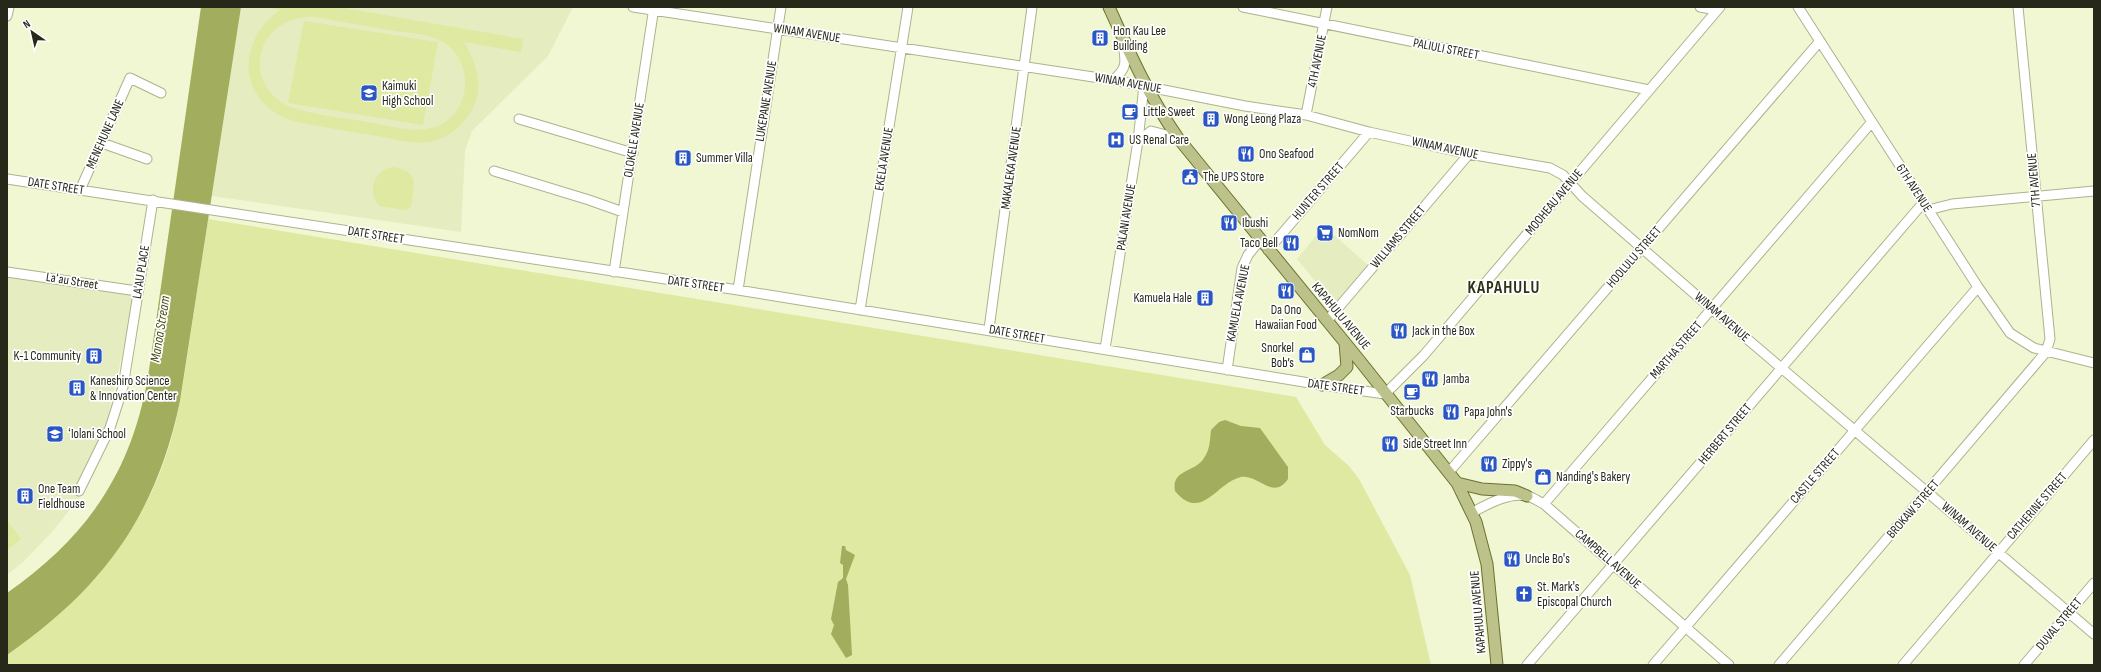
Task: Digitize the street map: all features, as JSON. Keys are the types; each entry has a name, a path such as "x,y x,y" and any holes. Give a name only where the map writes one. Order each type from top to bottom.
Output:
{"main road":[{"name":"KAPAHULU AVENUE","path":"1109,7 1144,85 1156,107 1178,138 1457,483 1473,512 1487,564 1497,665"},
{"path":"1322,385 1339,375 1347,367 1346,344"},
{"path":"1457,483 1482,489 1515,491 1527,496"}],"street":[{"path":"7,16 9,7"},
{"name":"WINAM AVENUE","path":"633,7 653,8 777,29 1144,85 1245,106 1306,115 1369,132 1469,154 1550,168 1563,175 1571,182 1582,196 1643,247 1712,309 2094,634"},
{"name":"LUKEPANE AVENUE","path":"738,290 781,7"},
{"name":"EKELA AVENUE","path":"860,310 900,48 908,7"},
{"name":"MAKALEKA AVENUE","path":"989,329 1032,7"},
{"name":"PALIULI STREET","path":"1243,7 1649,90"},
{"name":"4TH AVENUE","path":"1306,115 1328,7"},
{"path":"1700,7 1718,9"},
{"name":"6TH AVENUE","path":"1798,7 1871,123 1978,287 2010,333 2034,348 2094,363"},
{"name":"7TH AVENUE","path":"2018,7 2050,339 2046,352"},
{"name":"OLOKELE AVENUE","path":"614,272 633,153 653,8"},
{"name":"MOOHEAU AVENUE","path":"1385,394 1401,381 1424,356 1718,9"},
{"path":"1113,80 1123,72 1126,64 1122,35"},
{"name":"HOOLULU STREET","path":"1449,472 1820,41"},
{"name":"MENEHUNE LANE","path":"80,190 130,78 161,93"},
{"name":"PALANI AVENUE","path":"1105,349 1138,141 1144,85"},
{"path":"519,119 633,153"},
{"name":"MARTHA STREET","path":"1544,504 1871,123"},
{"path":"1138,141 1151,131 1178,138"},
{"name":"HUNTER STREET","path":"1268,250 1369,132"},
{"path":"102,143 147,159"},
{"name":"WILLIAMS STREET","path":"1327,321 1469,154"},
{"path":"494,171 623,212"},
{"name":"DATE STREET","path":"7,179 153,200 989,329 1227,370 1385,394"},
{"path":"1926,206 2094,192"},
{"name":"LA'AU PLACE","path":"79,491 110,428 123,387 131,344 137,291 153,200"},
{"name":"HERBERT STREET","path":"1527,665 1782,368 1788,358 1926,206"},
{"name":"KAMUELA AVENUE","path":"1227,370 1242,268 1248,255 1260,240"},
{"name":"Laʻau Street","path":"7,272 137,291"},
{"name":"CASTLE STREET","path":"1653,665 1978,287"},
{"name":"BROKAW STREET","path":"1779,665 2046,352"},
{"name":"CATHERINE STREET","path":"1903,665 2094,440"},
{"name":"CAMPBELL AVENUE","path":"1473,512 1490,503 1509,497 1527,496 1544,504 1729,665"},
{"name":"DUVAL STREET","path":"2024,665 2094,582"}],"shaded area":[{"name":"Kaimuki High School","path":"241,7 573,7 548,56 472,131 465,151 461,232 212,196"},
{"path":"267,7 338,7 523,39 521,52 464,42 476,68 479,85 478,94 470,113 458,128 442,138 423,143 410,142 297,122 278,114 263,103 254,89 249,73 249,56 255,39 265,24 280,10","holes":["314,17 423,35 434,38 448,45 455,53 464,70 465,91 457,110 447,121 439,125 430,128 411,130 311,113 293,108 277,99 266,87 261,73 260,59 264,46 271,34 282,24 297,18"]},
{"path":"304,21 438,42 423,125 288,103"},
{"path":"393,167 408,172 413,180 414,185 411,206 406,210 379,206 373,194 374,182 377,177 381,172"},
{"path":"208,219 1296,397 1325,445 1349,466 1359,479 1410,575 1431,665 7,665 7,655 35,634 86,588 128,535 145,506 159,474 174,428 185,369"},
{"path":"1324,226 1368,265 1335,305 1297,259"},
{"name":"ʻIolani School","path":"7,272 137,291 95,472 76,502 52,532 23,562 7,575"},
{"path":"7,521 21,539 7,550"}],"water":[{"name":"Manoa Stream","path":"201,7 241,7 180,401 170,442 156,480 140,514 120,546 98,576 41,630 7,655 7,593 35,572 60,549 82,525 101,500 117,473 130,443 140,412 148,377"},
{"path":"1225,420 1241,426 1260,428 1288,467 1288,479 1277,488 1248,477 1241,477 1232,480 1209,498 1201,502 1193,503 1184,500 1175,491 1177,479 1180,475 1200,463 1209,448 1211,430 1219,422"},
{"path":"842,546 845,546 846,550 855,555 846,579 848,585 852,655 846,658 831,634 834,625 831,619 838,582 843,578 843,565 840,563"}],"place":[{"name":"Hon Kau Lee Building","path":"1100,38"},
{"name":"Kaimuki High School","path":"369,93"},
{"name":"Little Sweet","path":"1130,112"},
{"name":"Wong Leong Plaza","path":"1211,119"},
{"name":"US Renal Care","path":"1116,140"},
{"name":"Ono Seafood","path":"1246,154"},
{"name":"Summer Villa","path":"683,158"},
{"name":"The UPS Store","path":"1190,177"},
{"name":"Ibushi","path":"1229,223"},
{"name":"NomNom","path":"1325,233"},
{"name":"Taco Bell","path":"1291,243"},
{"name":"Da Ono Hawaiian Food","path":"1286,291"},
{"name":"Kamuela Hale","path":"1205,298"},
{"name":"Jack in the Box","path":"1399,331"},
{"name":"Snorkel Bob’s","path":"1307,355"},
{"name":"K-1 Community","path":"94,356"},
{"name":"Jamba","path":"1430,379"},
{"name":"Kaneshiro Science & Innovation Center","path":"77,388"},
{"name":"Starbucks","path":"1412,392"},
{"name":"Papa John's","path":"1451,412"},
{"name":"ʻIolani School","path":"55,434"},
{"name":"Side Street Inn","path":"1390,444"},
{"name":"Zippy's","path":"1489,464"},
{"name":"Nanding's Bakery","path":"1543,477"},
{"name":"One Team Fieldhouse","path":"25,496"},
{"name":"Uncle Bo's","path":"1512,559"},
{"name":"St. Mark's Episcopal Church","path":"1524,594"}],"district":[{"name":"KAPAHULU","path":"1504,288"}]}
